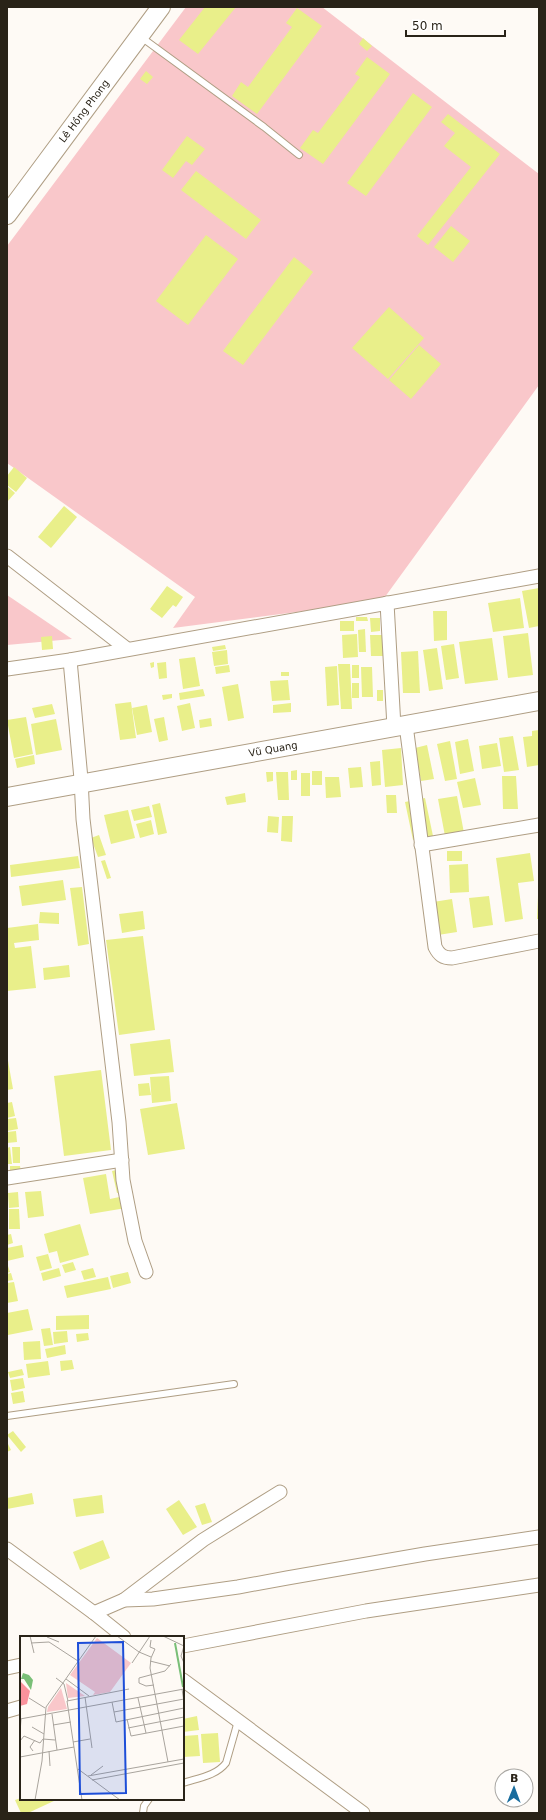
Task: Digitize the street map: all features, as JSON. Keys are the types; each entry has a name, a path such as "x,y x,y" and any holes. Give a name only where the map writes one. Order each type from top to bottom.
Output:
{"main road":[{"name":"Lê Hồng Phong","path":"7,214 162,7"},
{"name":"Vũ Quang","path":"7,797 539,701"}],"street":[{"path":"7,556 127,649"},
{"path":"7,669 70,660 539,576"},
{"path":"387,603 400,726 421,845 435,947 442,956 452,958 539,942"},
{"path":"70,660 83,819 122,1160 122,1180 140,1259 146,1272"},
{"path":"421,845 539,825"},
{"path":"7,1178 122,1160"},
{"path":"94,1613 124,1600 203,1540 280,1492"},
{"path":"124,1600 153,1599 238,1588 425,1554 539,1537"},
{"path":"7,1549 94,1613 122,1636"},
{"path":"184,1646 366,1611 539,1585"},
{"path":"7,1668 20,1665"},
{"path":"184,1681 362,1813"},
{"path":"7,1711 20,1707"}],"lane":[{"path":"140,36 264,127 299,156"},
{"path":"7,1416 234,1384"},
{"path":"184,1783 216,1772 222,1768 228,1758 238,1721"},
{"path":"143,1813 144,1806 148,1800"}],"shaded area":[{"path":"186,7 322,7 539,174 539,385 382,601 173,628 195,597 7,463 7,246"},
{"path":"7,595 72,639 7,645"}],"building":[{"path":"205,7 236,7 198,54 179,40"},
{"path":"297,8 322,26 257,114 232,96 241,82 248,87 292,27 286,23"},
{"path":"363,38 372,46 367,51 359,44"},
{"path":"367,57 390,74 323,164 300,148 313,130 318,133 360,77 355,74"},
{"path":"146,71 153,77 147,84 140,79"},
{"path":"413,93 432,107 366,196 347,183"},
{"path":"448,114 500,154 428,245 417,236 471,167 444,146 455,133 441,122"},
{"path":"187,136 205,149 192,165 186,161 173,178 162,170"},
{"path":"196,171 261,220 246,239 181,190"},
{"path":"451,226 470,241 453,262 434,247"},
{"path":"206,235 238,259 188,325 156,301"},
{"path":"294,257 313,272 243,365 223,351"},
{"path":"389,307 424,338 388,379 352,348"},
{"path":"419,345 441,364 411,399 389,380"},
{"path":"14,467 27,478 16,492 7,485 7,476"},
{"path":"7,486 15,493 7,502"},
{"path":"64,506 77,517 51,548 38,537"},
{"path":"167,586 183,597 176,607 173,605 162,618 150,609"},
{"path":"539,588 539,626 529,628 522,591"},
{"path":"520,598 524,628 493,632 488,603"},
{"path":"433,611 447,611 447,640 434,641"},
{"path":"356,617 367,617 368,621 356,621"},
{"path":"370,618 380,618 380,631 371,632"},
{"path":"340,621 354,621 354,631 340,631"},
{"path":"365,629 366,652 359,652 358,630"},
{"path":"528,633 533,675 508,678 503,636"},
{"path":"357,634 358,657 343,658 342,635"},
{"path":"370,635 383,635 383,656 371,656"},
{"path":"52,636 53,649 42,650 41,637"},
{"path":"492,638 498,680 465,684 459,642"},
{"path":"454,644 459,678 446,680 441,646"},
{"path":"225,645 226,649 213,651 212,647"},
{"path":"437,648 443,689 429,691 423,650"},
{"path":"227,650 228,664 214,666 212,652"},
{"path":"418,651 420,693 403,693 401,652"},
{"path":"195,657 200,686 183,689 179,659"},
{"path":"154,662 154,667 151,668 150,663"},
{"path":"166,662 167,678 159,679 157,663"},
{"path":"338,664 350,664 352,709 341,709"},
{"path":"229,665 230,672 216,674 215,667"},
{"path":"352,665 359,665 359,678 352,678"},
{"path":"337,666 339,705 327,706 325,667"},
{"path":"361,667 372,667 373,697 362,697"},
{"path":"281,672 289,672 289,676 281,676"},
{"path":"288,680 290,700 272,701 270,681"},
{"path":"352,683 359,683 359,698 352,698"},
{"path":"238,684 244,718 228,721 222,687"},
{"path":"203,689 205,696 180,700 179,693"},
{"path":"377,690 383,690 383,701 377,701"},
{"path":"172,694 172,698 163,700 162,695"},
{"path":"131,702 136,738 120,740 115,704"},
{"path":"190,703 195,728 182,731 177,706"},
{"path":"291,703 291,712 273,713 273,705"},
{"path":"52,704 55,714 35,718 32,708"},
{"path":"147,705 152,732 137,735 132,708"},
{"path":"26,717 33,754 14,758 7,720"},
{"path":"164,717 168,740 159,742 154,719"},
{"path":"211,718 212,726 200,728 199,720"},
{"path":"56,719 62,750 36,755 31,724"},
{"path":"539,730 539,765 527,767 523,737 532,736 532,731"},
{"path":"513,736 519,770 504,772 499,738"},
{"path":"468,739 474,771 460,774 455,742"},
{"path":"450,741 457,779 445,781 437,744"},
{"path":"497,743 501,766 482,769 479,746"},
{"path":"427,745 434,779 421,781 415,748"},
{"path":"401,748 403,785 385,787 382,750"},
{"path":"34,755 35,764 17,768 15,759"},
{"path":"380,761 381,785 372,786 370,762"},
{"path":"361,767 363,787 350,788 348,768"},
{"path":"297,770 297,780 291,780 291,771"},
{"path":"312,771 322,771 322,785 312,785"},
{"path":"266,772 273,772 273,781 267,782"},
{"path":"276,772 288,772 289,800 278,800"},
{"path":"301,773 310,773 310,796 301,796"},
{"path":"502,776 516,776 518,809 503,809"},
{"path":"325,777 339,777 341,797 326,798"},
{"path":"475,778 481,805 463,808 457,782"},
{"path":"245,793 246,802 227,805 225,797"},
{"path":"386,795 396,795 397,813 387,813"},
{"path":"457,796 464,833 445,836 438,799"},
{"path":"425,798 433,836 413,840 405,802"},
{"path":"160,803 167,833 158,835 152,805"},
{"path":"149,806 152,817 134,821 131,810"},
{"path":"128,810 135,838 111,844 104,815"},
{"path":"268,816 279,817 278,833 267,832"},
{"path":"282,816 293,816 292,842 281,841"},
{"path":"151,820 154,834 140,838 136,824"},
{"path":"99,835 106,855 98,857 91,838"},
{"path":"447,851 462,851 462,861 447,861"},
{"path":"530,853 534,881 518,883 523,919 505,922 496,858"},
{"path":"78,856 80,868 11,877 10,865"},
{"path":"105,860 111,878 107,879 101,861"},
{"path":"468,864 469,892 450,893 449,865"},
{"path":"63,880 66,900 22,906 19,886"},
{"path":"82,887 89,944 78,946 70,888"},
{"path":"489,896 493,925 473,928 469,898"},
{"path":"538,896 539,919 537,919"},
{"path":"452,899 457,932 438,935 433,902"},
{"path":"143,911 145,929 122,933 119,914"},
{"path":"40,912 59,913 59,924 39,923"},
{"path":"38,924 39,940 14,943 15,948 31,946 36,988 7,991 7,928"},
{"path":"143,936 155,1030 119,1035 106,940"},
{"path":"69,965 70,977 44,980 43,968"},
{"path":"170,1039 174,1072 134,1076 130,1044"},
{"path":"7,1055 13,1089 7,1090"},
{"path":"101,1070 111,1150 64,1156 54,1076"},
{"path":"169,1076 171,1101 152,1103 150,1077"},
{"path":"149,1083 151,1095 139,1096 138,1084"},
{"path":"12,1102 15,1116 7,1118 7,1103"},
{"path":"177,1103 185,1149 148,1155 140,1109"},
{"path":"16,1118 18,1129 7,1131 7,1119"},
{"path":"16,1131 17,1142 7,1143 7,1132"},
{"path":"10,1147 12,1164 7,1164 7,1148"},
{"path":"12,1147 20,1147 20,1163 13,1163"},
{"path":"10,1166 20,1166 21,1172 10,1172"},
{"path":"126,1168 131,1190 117,1193 112,1171"},
{"path":"106,1174 110,1199 124,1196 126,1208 90,1214 83,1178"},
{"path":"41,1191 44,1216 28,1218 25,1192"},
{"path":"18,1192 19,1207 9,1208 8,1193"},
{"path":"9,1209 19,1209 20,1229 9,1229"},
{"path":"80,1224 89,1255 60,1263 57,1251 49,1253 44,1234"},
{"path":"11,1234 13,1243 7,1245 7,1235"},
{"path":"22,1245 24,1257 7,1261 7,1248"},
{"path":"48,1254 52,1268 40,1271 36,1257"},
{"path":"73,1262 76,1270 65,1273 62,1265"},
{"path":"7,1263 10,1272 7,1273"},
{"path":"59,1268 61,1276 43,1281 41,1273"},
{"path":"93,1268 96,1277 84,1280 81,1271"},
{"path":"128,1272 131,1283 113,1288 110,1276"},
{"path":"11,1273 13,1280 7,1281 7,1274"},
{"path":"108,1277 111,1289 67,1298 64,1286"},
{"path":"14,1282 18,1301 7,1303 7,1283"},
{"path":"28,1309 33,1330 8,1335 7,1313"},
{"path":"89,1315 89,1329 56,1330 56,1316"},
{"path":"50,1328 53,1345 44,1346 41,1329"},
{"path":"67,1331 68,1342 54,1344 53,1332"},
{"path":"88,1333 89,1340 77,1342 76,1334"},
{"path":"40,1341 41,1359 24,1360 23,1342"},
{"path":"65,1345 66,1354 47,1358 45,1349"},
{"path":"72,1360 74,1369 61,1371 60,1361"},
{"path":"48,1361 50,1375 28,1378 26,1364"},
{"path":"22,1369 24,1375 10,1378 8,1372"},
{"path":"23,1378 25,1388 12,1391 10,1380"},
{"path":"23,1391 25,1402 13,1404 11,1393"},
{"path":"13,1431 26,1447 21,1452 7,1435"},
{"path":"7,1442 11,1450 7,1452"},
{"path":"32,1493 34,1504 7,1509 7,1498"},
{"path":"102,1495 104,1513 76,1517 73,1499"},
{"path":"179,1500 197,1527 183,1535 166,1509"},
{"path":"205,1503 212,1522 202,1525 195,1506"},
{"path":"103,1540 110,1558 80,1570 73,1552"},
{"path":"197,1716 199,1730 184,1732 184,1719"},
{"path":"218,1733 220,1762 203,1763 201,1734"},
{"path":"198,1735 200,1756 184,1757 184,1736"},
{"path":"20,1798 20,1800 56,1800 28,1813 21,1813 15,1800"}]}
